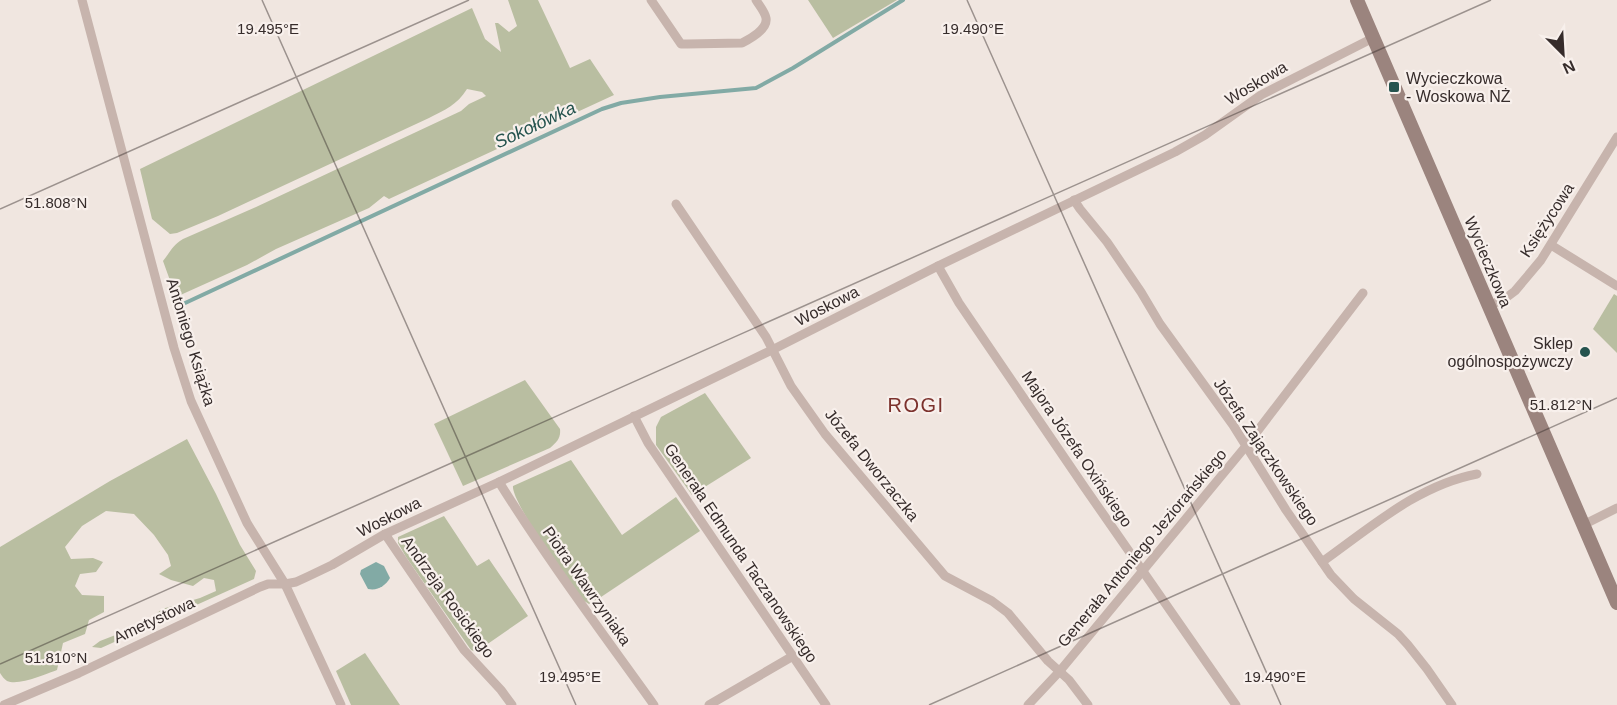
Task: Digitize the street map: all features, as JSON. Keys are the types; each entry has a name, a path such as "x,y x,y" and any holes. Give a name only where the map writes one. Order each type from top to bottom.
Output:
{"street":[{"name":"Antoniego Książka","path":"82,0 168,326 191,401 247,523 285,584 342,705"},
{"path":"651,0 681,44 687,44 747,40 766,24 766,18 756,0"},
{"name":"Wycieczkowa","path":"1357,0 1617,603"},
{"name":"Woskowa","path":"285,584 317,573 385,534 499,482 1194,143 1261,95 1373,38"},
{"name":"Księżycowa","path":"1489,306 1515,291 1541,261 1617,137"},
{"name":"Józefa Zajączkowskiego","path":"1074,200 1107,242 1160,324 1233,425 1286,510 1322,562 1342,588 1392,629 1407,645 1452,705"},
{"name":"Józefa Dworzaczka","path":"676,204 766,338 801,401 825,434 935,566 945,576 1001,607 1059,672 1069,680 1088,705"},
{"path":"1551,245 1617,286"},
{"name":"Majora Józefa Oxińskiego","path":"938,266 959,303 1236,705"},
{"name":"Generała Antoniego Jeziorańskiego","path":"1028,705 1059,672 1246,446 1363,294"},
{"name":"Generała Edmunda Taczanowskiego","path":"634,416 648,443 826,705"},
{"path":"1322,562 1418,495 1455,479 1477,474"},
{"name":"Piotra Wawrzyniaka","path":"499,482 566,583 654,705"},
{"path":"1583,525 1617,508"},
{"name":"Andrzeja Rosickiego","path":"385,534 464,650 512,705"},
{"name":"Ametystowa","path":"4,705 79,673 260,587 268,584 285,584"},
{"path":"709,705 793,656"}],"green space":[{"path":"508,0 538,0 570,68 590,59 614,95 389,199 384,196 369,208 176,297 163,261 174,246 183,239 461,111 469,104 486,96 482,92 467,89 455,103 435,115 177,233 170,234 152,219 140,169 472,8 485,39 501,52 495,23 509,32 517,26"},
{"path":"808,0 897,0 833,38"},
{"path":"1614,294 1617,296 1617,353 1593,329"},
{"path":"525,380 560,429 558,440 550,448 463,486 434,424"},
{"path":"705,393 751,458 692,495 656,445 656,427 661,417"},
{"path":"187,439 240,545 256,571 254,579 101,648 92,647 100,641 144,624 162,609 216,591 214,580 204,578 193,586 159,574 171,566 168,555 154,535 134,514 106,511 82,526 65,547 71,559 93,558 103,562 96,572 80,574 75,586 82,595 104,596 104,612 89,620 85,634 63,643 57,670 25,681 6,680 0,673 0,547 110,481"},
{"path":"571,460 622,535 676,497 700,531 589,604 581,599 542,542 521,508 513,486"},
{"path":"444,516 477,566 489,559 528,616 476,652 471,650 398,543 398,537"},
{"path":"365,653 400,705 351,705 336,671"}],"water":[{"path":"376,562 384,566 390,578 381,587 368,589 360,574 361,570"}],"waterway":[{"name":"Sokołówka","path":"183,304 602,109 621,103 660,97 756,88 793,68 903,0"}],"place":[{"name":"Wycieczkowa - Woskowa NŻ","path":"1394,87"},
{"name":"Sklep ogólnospożywczy","path":"1585,352"}],"district":[{"name":"ROGI","path":"916,405"}]}
